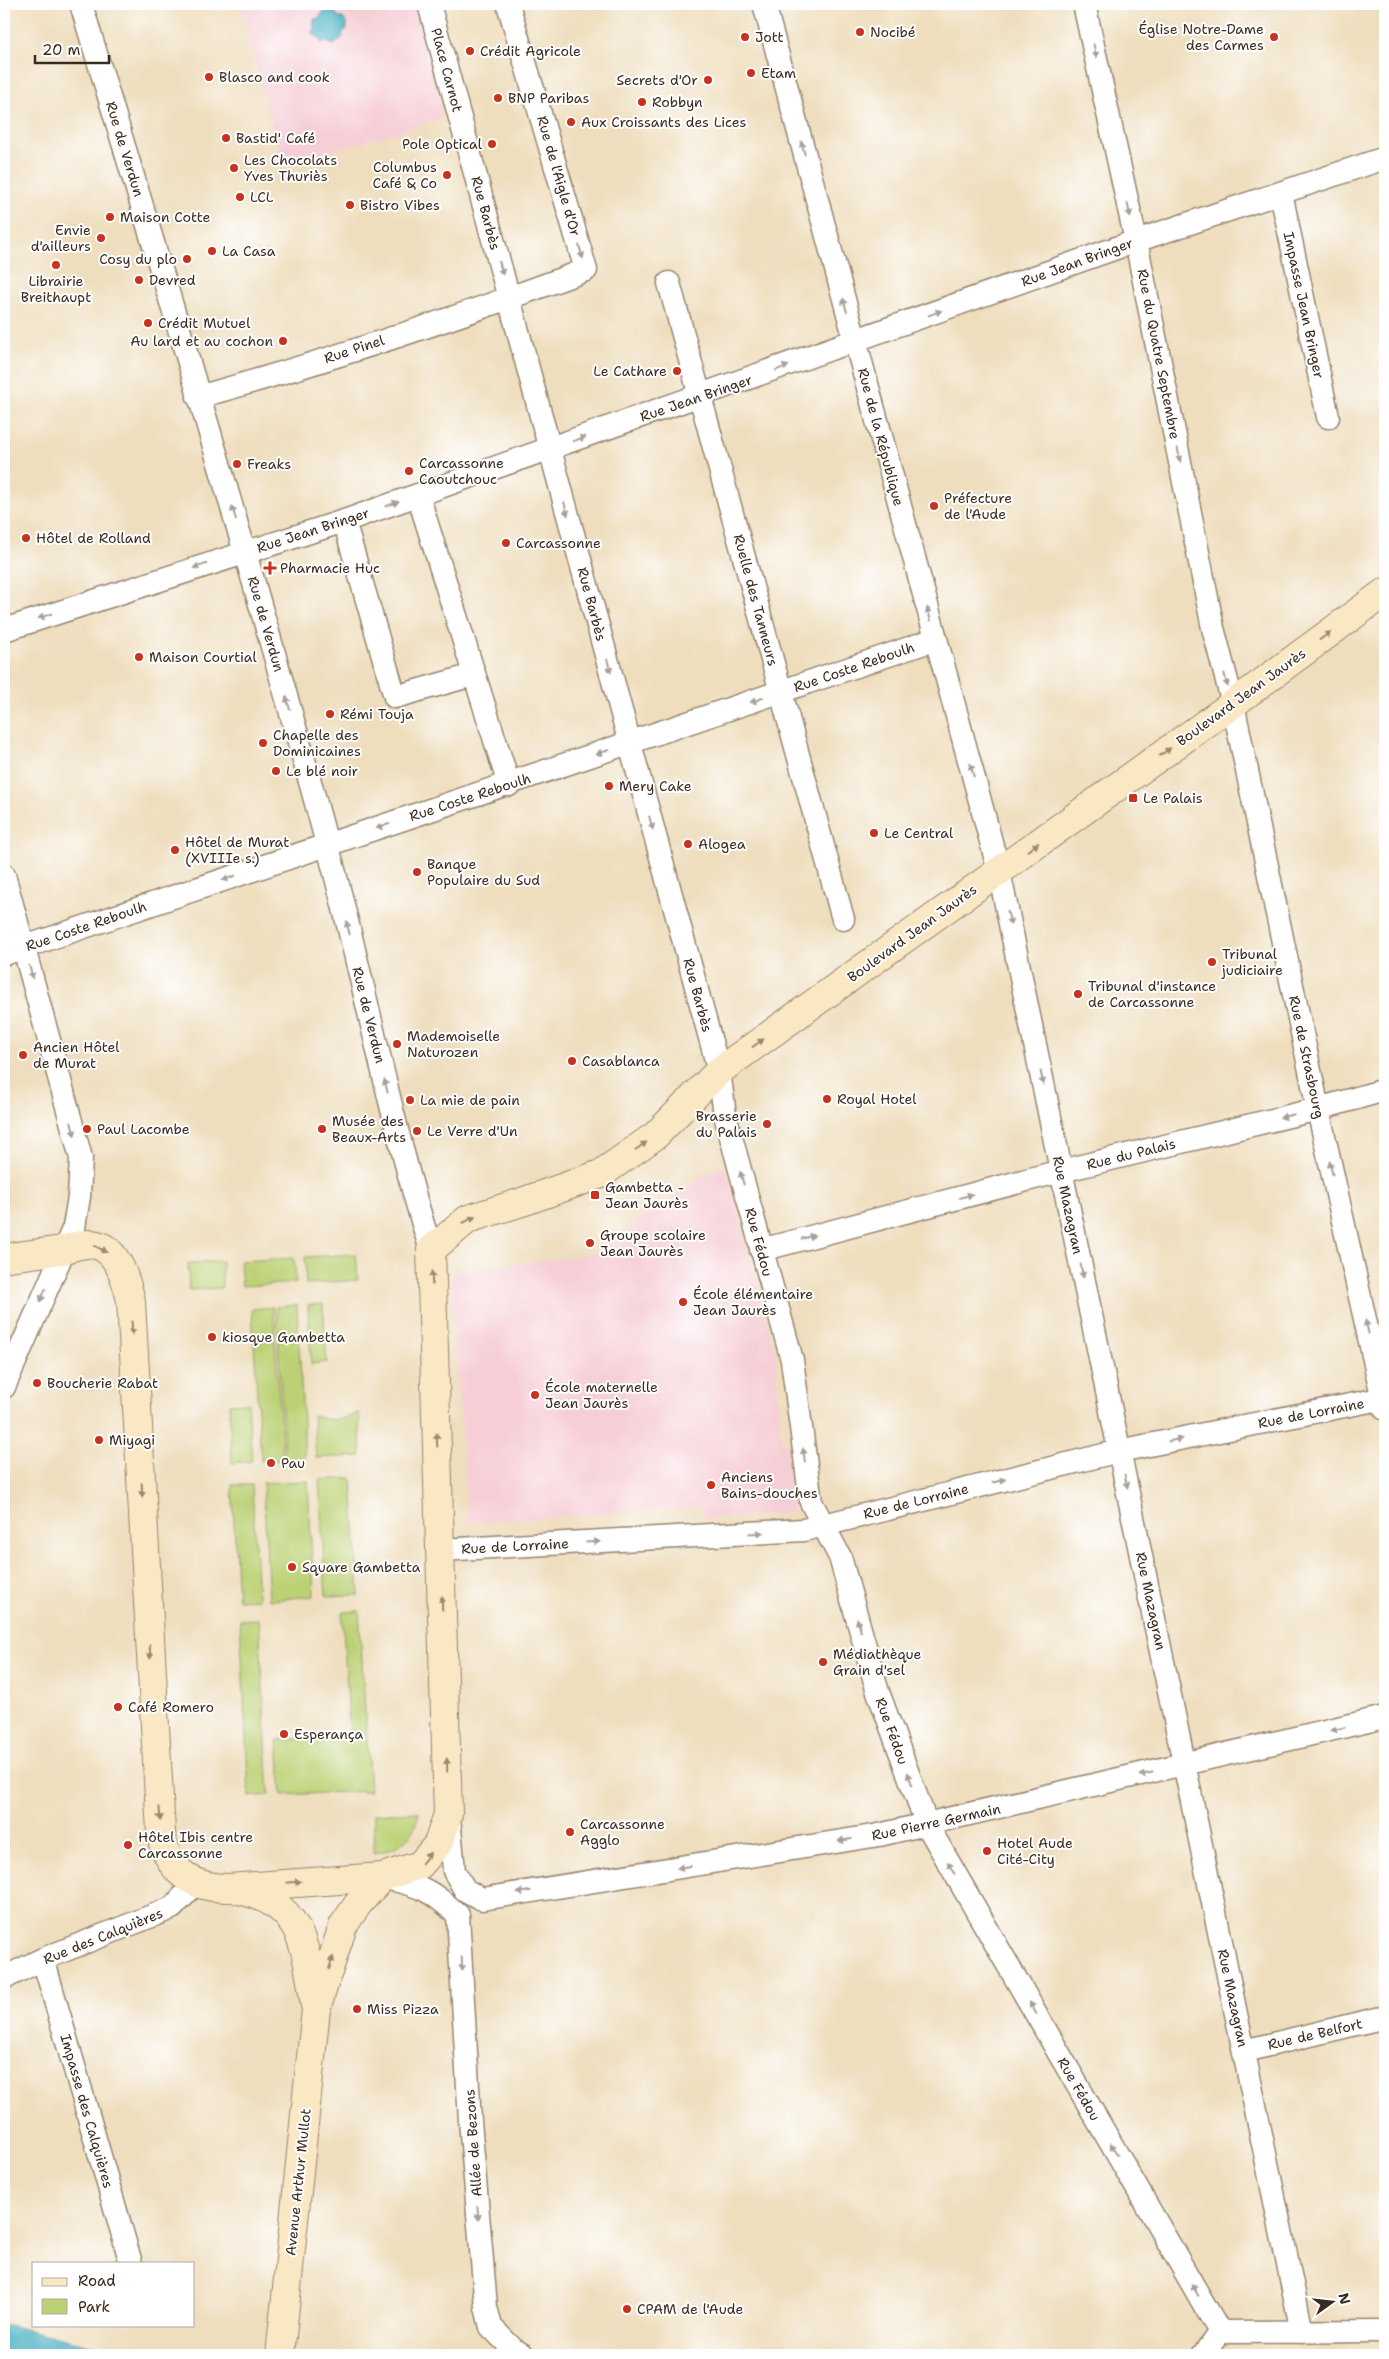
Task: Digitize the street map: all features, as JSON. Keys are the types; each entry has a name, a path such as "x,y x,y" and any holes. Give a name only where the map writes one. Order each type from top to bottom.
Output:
{"main road":[{"name":"Boulevard Jean Jaurès","path":"431,1250 468,1219 601,1174 656,1135 719,1071 1233,704 1385,592"},
{"path":"4,1258 62,1250 89,1244 104,1248 118,1262 126,1280 131,1301 163,1845 175,1866 195,1884 209,1888 228,1888 382,1877 420,1865 438,1844 448,1814 431,1250"},
{"name":"Avenue Arthur Mullot","path":"280,2355 316,2009 343,1926 358,1904 382,1877"},
{"name":"Avenue Arthur Mullot","path":"228,1888 260,1894 289,1914 300,1933 306,1952 316,2009"}],"street":[{"name":"Rue de Verdun","path":"81,4 246,552 328,844 410,1184 431,1250"},
{"name":"Place Carnot","path":"429,4 465,136"},
{"name":"Rue de l'Aigle d'Or","path":"508,4 586,270 509,298"},
{"name":"Rue de la République","path":"764,4 999,871"},
{"name":"Rue du Quatre Septembre","path":"1084,4 1136,241 1213,628 1233,704"},
{"name":"Rue Barbès","path":"465,136 719,1071"},
{"name":"Rue Jean Bringer","path":"4,630 344,521 700,397 1136,241 1385,158"},
{"name":"Impasse Jean Bringer","path":"1281,193 1328,418"},
{"name":"Ruelle des Tanneurs","path":"669,283 843,919"},
{"name":"Rue Pinel","path":"198,397 273,376 509,298"},
{"path":"418,495 509,785"},
{"path":"344,521 395,697 473,674"},
{"name":"Rue Coste Reboulh","path":"14,950 509,785 936,639"},
{"name":"Rue de Strasbourg","path":"1233,704 1318,1109 1385,1402"},
{"name":"Rue Mazagran","path":"999,871 1302,2332"},
{"path":"4,875 14,950 81,1158 79,1198 75,1222 4,1387"},
{"name":"Rue Fédou","path":"719,1071 724,1116 792,1360 811,1502 840,1558 877,1689 927,1825 1220,2332"},
{"name":"Rue du Palais","path":"761,1250 1062,1171 1318,1109 1385,1090"},
{"name":"Rue de Lorraine","path":"440,1550 804,1530 821,1524 1119,1451 1385,1402"},
{"name":"Rue Pierre Germain","path":"458,1915 468,1906 482,1899 879,1835 1184,1766 1385,1717"},
{"path":"448,1814 454,1871 465,1890 482,1899"},
{"path":"382,1877 422,1887 439,1897 458,1915"},
{"name":"Rue des Calquières","path":"4,1978 42,1959 172,1908 195,1884"},
{"name":"Allée de Bezons","path":"458,1915 470,2121 486,2307 491,2328 513,2349 523,2355"},
{"name":"Impasse des Calquières","path":"42,1959 131,2262"},
{"name":"Rue de Belfort","path":"1244,2051 1385,2017"},
{"path":"1203,2355 1220,2332 1385,2331"}],"shaded area":[{"path":"239,4 413,4 444,114 441,119 283,166"},
{"path":"717,1167 727,1171 776,1356 781,1442 787,1442 792,1513 702,1519 701,1507 468,1523 451,1278 458,1272 590,1254"}],"green space":[{"path":"356,1254 358,1280 306,1284 305,1257"},
{"path":"294,1258 296,1283 242,1286 240,1261"},
{"path":"222,1261 222,1288 189,1290 188,1263"},
{"path":"323,1304 327,1362 311,1364 308,1305"},
{"path":"297,1305 305,1459 285,1460 276,1307"},
{"path":"273,1307 283,1460 261,1461 252,1309"},
{"path":"248,1403 252,1461 232,1463 229,1404"},
{"path":"359,1413 361,1456 316,1458 313,1415 336,1420"},
{"path":"352,1478 359,1595 326,1596 319,1480"},
{"path":"308,1481 314,1596 269,1600 263,1483"},
{"path":"232,1485 252,1485 258,1599 238,1600"},
{"path":"359,1611 370,1791 282,1795 278,1740 350,1735 342,1612"},
{"path":"259,1619 269,1795 249,1797 240,1620"},
{"path":"419,1812 410,1836 405,1841 392,1848 374,1853 374,1814"}],"water":[{"path":"324,11 336,13 338,17 343,18 347,23 347,29 342,33 343,37 334,45 325,42 321,43 320,39 313,34 314,19 318,18"},
{"path":"4,2324 131,2355 4,2355"}],"place":[{"name":"Nocibé","path":"860,32"},
{"name":"Jott","path":"745,37"},
{"name":"Église Notre-Dame des Carmes","path":"1274,37"},
{"name":"Crédit Agricole","path":"470,51"},
{"name":"Etam","path":"751,73"},
{"name":"Blasco and cook","path":"209,77"},
{"name":"Secrets d'Or","path":"708,80"},
{"name":"BNP Paribas","path":"498,98"},
{"name":"Robbyn","path":"642,102"},
{"name":"Aux Croissants des Lices","path":"571,122"},
{"name":"Bastid' Café","path":"226,138"},
{"name":"Pole Optical","path":"492,144"},
{"name":"Les Chocolats Yves Thuriès","path":"234,168"},
{"name":"Columbus Café & Co","path":"447,175"},
{"name":"LCL","path":"240,197"},
{"name":"Bistro Vibes","path":"350,205"},
{"name":"Maison Cotte","path":"110,217"},
{"name":"Envie d'ailleurs","path":"101,238"},
{"name":"La Casa","path":"212,251"},
{"name":"Cosy du plo","path":"187,259"},
{"name":"Librairie Breithaupt","path":"56,265"},
{"name":"Devred","path":"139,280"},
{"name":"Crédit Mutuel","path":"148,323"},
{"name":"Au lard et au cochon","path":"283,341"},
{"name":"Le Cathare","path":"677,371"},
{"name":"Freaks","path":"237,464"},
{"name":"Carcassonne Caoutchouc","path":"409,471"},
{"name":"Préfecture de l'Aude","path":"934,506"},
{"name":"Hôtel de Rolland","path":"26,538"},
{"name":"Carcassonne","path":"506,543"},
{"name":"Pharmacie Huc","path":"270,568"},
{"name":"Maison Courtial","path":"139,657"},
{"name":"Rémi Touja","path":"330,714"},
{"name":"Chapelle des Dominicaines","path":"263,743"},
{"name":"Le blé noir","path":"276,771"},
{"name":"Mery Cake","path":"609,786"},
{"name":"Le Palais","path":"1133,798"},
{"name":"Le Central","path":"874,833"},
{"name":"Alogea","path":"688,844"},
{"name":"Hôtel de Murat (XVIIIe s.)","path":"175,850"},
{"name":"Banque Populaire du Sud","path":"417,872"},
{"name":"Tribunal judiciaire","path":"1212,962"},
{"name":"Tribunal d'instance de Carcassonne","path":"1078,994"},
{"name":"Mademoiselle Naturozen","path":"397,1044"},
{"name":"Ancien Hôtel de Murat","path":"23,1055"},
{"name":"Casablanca","path":"572,1061"},
{"name":"Royal Hotel","path":"827,1099"},
{"name":"La mie de pain","path":"410,1100"},
{"name":"Brasserie du Palais","path":"767,1124"},
{"name":"Paul Lacombe","path":"87,1129"},
{"name":"Musée des Beaux-Arts","path":"322,1129"},
{"name":"Le Verre d'Un","path":"417,1131"},
{"name":"Gambetta - Jean Jaurès","path":"595,1195"},
{"name":"Groupe scolaire Jean Jaurès","path":"590,1243"},
{"name":"École élémentaire Jean Jaurès","path":"683,1302"},
{"name":"kiosque Gambetta","path":"212,1337"},
{"name":"Boucherie Rabat","path":"37,1383"},
{"name":"École maternelle Jean Jaurès","path":"535,1395"},
{"name":"Miyagi","path":"99,1440"},
{"name":"Pau","path":"271,1463"},
{"name":"Anciens Bains-douches","path":"711,1485"},
{"name":"Square Gambetta","path":"292,1567"},
{"name":"Médiathèque Grain d'sel","path":"823,1662"},
{"name":"Café Romero","path":"118,1707"},
{"name":"Esperança","path":"284,1734"},
{"name":"Carcassonne Agglo","path":"570,1832"},
{"name":"Hôtel Ibis centre Carcassonne","path":"128,1845"},
{"name":"Hotel Aude Cité-City","path":"987,1851"},
{"name":"Miss Pizza","path":"357,2009"},
{"name":"CPAM de l'Aude","path":"627,2309"}]}
